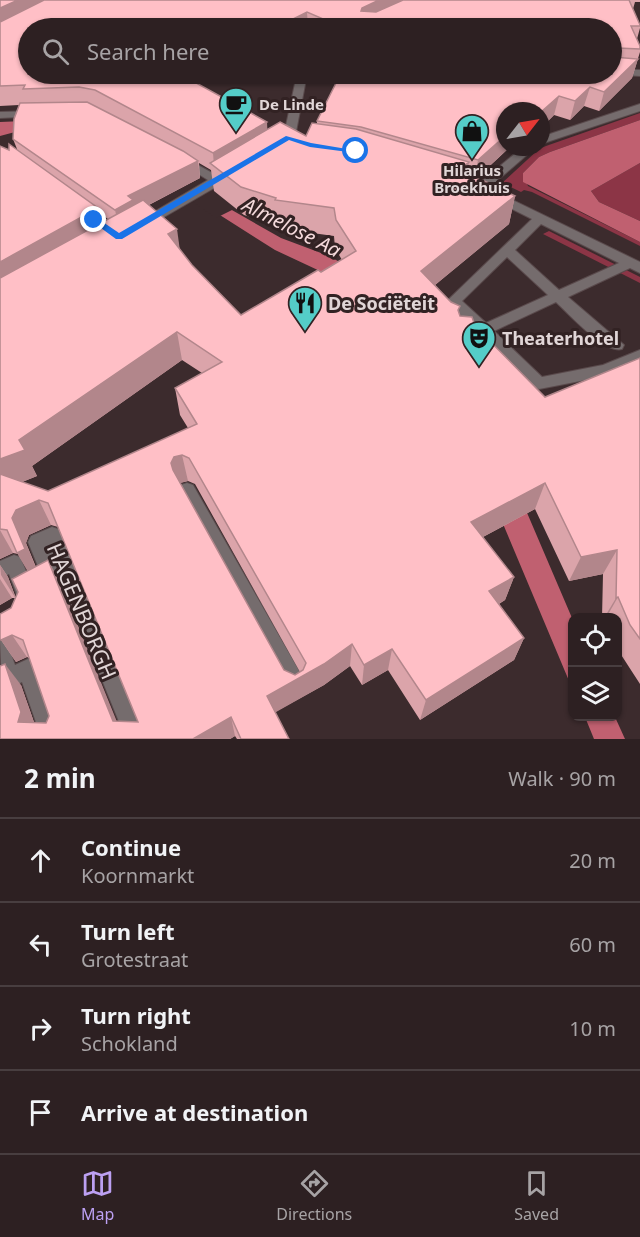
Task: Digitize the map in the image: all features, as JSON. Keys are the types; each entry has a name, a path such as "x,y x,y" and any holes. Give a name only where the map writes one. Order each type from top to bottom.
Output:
{"street":[{"path":"622,72 640,73"},
{"path":"271,147 294,139 301,84"},
{"path":"550,138 640,107"},
{"path":"0,115 48,113"},
{"path":"172,154 212,184"},
{"path":"518,156 476,187 635,266"},
{"path":"129,232 235,169"},
{"path":"540,218 481,272 454,302 539,383 606,370 640,355"},
{"path":"507,250 602,336 616,345"},
{"path":"462,339 558,296 635,266"},
{"path":"187,490 295,683"},
{"name":"HAGENBORGH","path":"0,570 14,563 25,592 52,578 37,542 52,535 136,739"},
{"path":"0,650 9,678 28,669 51,736 45,739"}],"shaded area":[{"path":"640,113 640,120 550,152 550,145"},
{"path":"72,119 281,238 329,256 343,264 519,494 570,613 568,613 568,678 493,500 337,279 275,250 179,189 15,132 0,136 0,122"},
{"path":"640,120 640,163 591,191 599,202 640,221 640,242 523,182 523,173 539,157 550,156 550,152"},
{"path":"531,156 541,156 523,173 528,186 640,242 640,246 532,192 524,190 521,192 502,183"},
{"path":"640,163 640,221 599,202 591,191"},
{"path":"549,231 640,277 640,283 543,234"},
{"path":"587,721 617,721 625,739 594,739"}],"pier":[{"path":"195,177 234,209 216,218 174,189"}],"building":[{"path":"0,0 18,0 0,8"},
{"path":"44,0 379,0 362,8 361,11 376,12 403,0 629,0 640,25 631,26 640,49 622,48 622,18 321,18 307,12 295,18 18,18 18,84 198,84 267,122 213,153 95,90 79,87 23,89 25,85 0,86 0,22"},
{"path":"622,58 638,59 622,75"},
{"path":"335,84 612,84 604,92 590,87 575,101 559,96 550,104 550,102 496,102 496,144 478,160 361,127 317,121"},
{"path":"87,102 198,161 128,196 133,200 115,210 13,139 14,119 20,103"},
{"path":"280,122 306,136 312,123 356,129 469,162 460,169 515,196 421,271 451,302 460,306 458,310 460,316 472,317 475,326 545,397 640,358 640,639 630,625 618,597 616,598 617,550 581,557 545,483 471,522 514,577 489,591 524,638 426,700 392,649 364,665 352,644 324,664 267,696 289,739 241,739 231,717 193,739 0,739 0,666 5,664 21,712 18,722 46,723 49,716 23,640 12,635 0,639 0,614 11,608 18,592 12,579 48,560 113,721 138,722 48,503 39,500 16,510 12,518 25,549 17,553 7,530 0,529 0,474 48,491 197,424 175,388 222,362 177,332 19,440 25,450 0,459 0,278 143,200 177,229 168,234 192,265 241,315 318,270 321,272 356,251 336,220 334,208 275,200 276,198 241,187 210,163","holes":["182,455 189,458 306,663 303,670 295,675 284,670 173,470 171,463 174,457"]},
{"path":"9,144 98,208 0,262 0,146 9,150"}],"place":[{"name":"De Linde","path":"236,133"},
{"name":"Hilarius Broekhuis","path":"472,160"},
{"name":"De Sociëteit","path":"305,332"},
{"name":"Theaterhotel","path":"479,367"}],"route":[{"path":"94,220 119,237 289,137 310,145 356,151"}],"water label":[{"name":"Almelose Aa","path":"292,227"}]}
